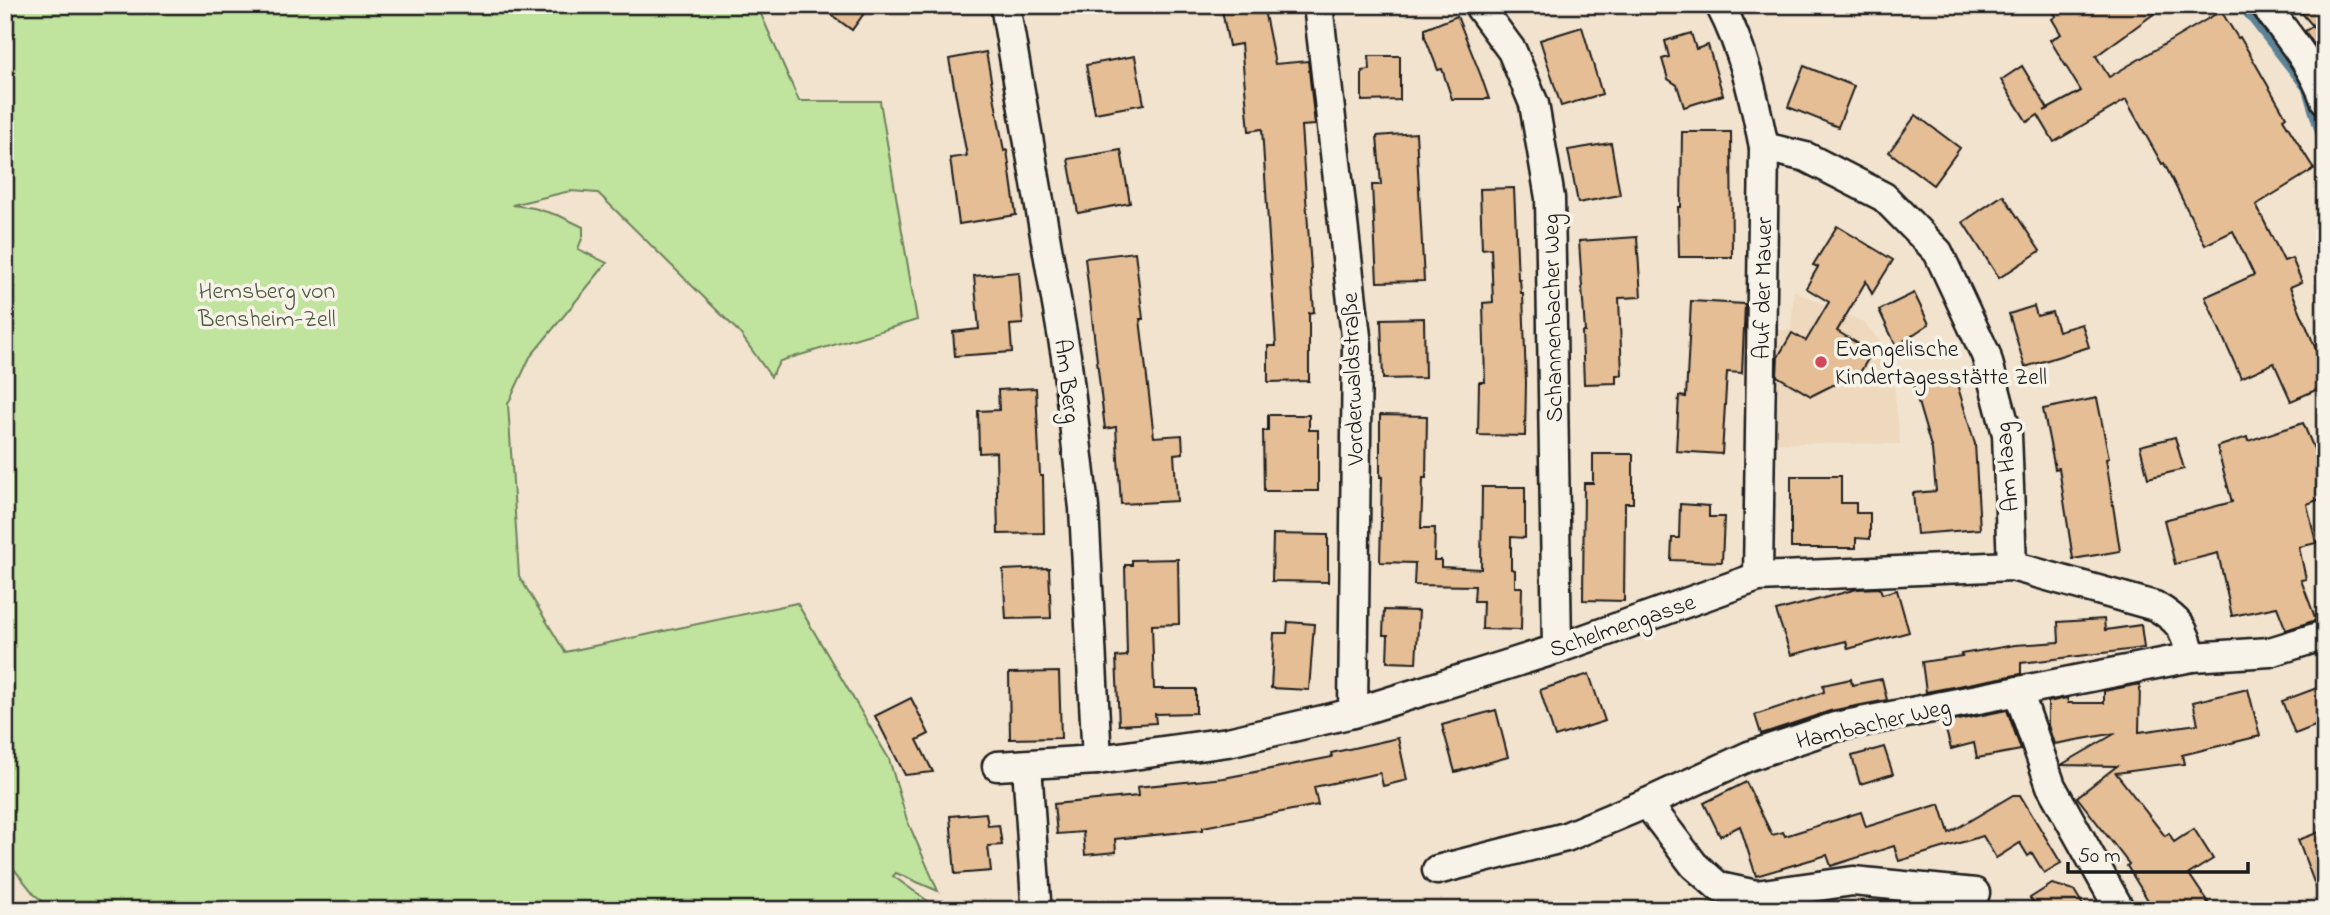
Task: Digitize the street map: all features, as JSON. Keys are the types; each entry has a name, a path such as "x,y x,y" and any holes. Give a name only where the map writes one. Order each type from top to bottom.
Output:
{"street":[{"name":"Am Berg","path":"1005,5 1066,356 1084,508 1097,760"},
{"name":"Vorderwaldstraße","path":"1318,5 1357,345 1353,713"},
{"name":"Schannenbacher Weg","path":"1478,5 1512,51 1534,104 1550,198 1557,649"},
{"name":"Auf der Mauer","path":"1720,5 1749,79 1764,148 1758,578"},
{"path":"2265,5 2300,52 2325,100"},
{"name":"Am Haag","path":"1764,148 1806,157 1884,197 1938,251 1986,355 2007,434 2012,566"},
{"name":"Schelmengasse","path":"997,766 1097,760 1227,742 1353,713 1557,649 1758,578 2012,566 2155,606 2172,615 2183,628 2192,657"},
{"name":"Hambacher Weg","path":"1437,870 1566,837 1749,756 1835,727 2192,657 2270,652 2325,635"},
{"path":"2018,691 2051,786 2120,910"},
{"path":"1027,765 1036,901"},
{"path":"1647,803 1694,864 1720,887 1756,895 1853,881 1975,892"}],"shaded area":[{"path":"1794,291 1864,322 1883,345 1893,374 1900,444 1768,443 1768,330 1791,330"}],"green space":[{"name":"Hemsberg von Bensheim-Zell","path":"5,5 757,5 799,101 880,101 917,320 780,361 771,377 739,332 598,193 570,191 512,205 560,216 583,227 578,249 607,263 530,357 508,404 519,576 565,652 797,603 889,759 907,820 938,891 896,873 893,876 932,904 934,910 52,910 34,894 5,858"}],"building":[{"path":"818,5 870,5 852,30"},
{"path":"1221,5 1263,5 1275,64 1308,61 1315,125 1301,126 1314,312 1309,313 1309,381 1268,382 1268,346 1276,346 1262,129 1249,131 1241,44 1229,46"},
{"path":"2049,5 2166,5 2096,56 2109,77 2221,11 2238,38 2240,37 2286,117 2283,119 2314,169 2256,205 2284,261 2292,258 2302,282 2290,287 2325,371 2325,386 2291,401 2274,363 2241,378 2205,297 2254,275 2233,231 2205,245 2164,163 2162,164 2126,100 2054,142 2038,115 2027,122 2001,80 2022,66 2048,109 2081,91 2050,40 2061,34 2052,19 2056,16"},
{"path":"2295,5 2325,5 2325,61 2305,31 2313,26"},
{"path":"1457,16 1489,99 1452,99 1442,69 1438,70 1425,37 1425,29"},
{"path":"1582,27 1602,94 1561,106 1540,40"},
{"path":"1691,33 1696,49 1708,45 1723,95 1684,107 1677,85 1668,79 1662,59 1669,57 1665,41"},
{"path":"986,52 1004,151 1007,150 1016,215 959,224 950,158 967,156 949,59"},
{"path":"1135,56 1144,104 1095,113 1086,65"},
{"path":"1369,56 1400,56 1400,100 1362,101 1362,71 1370,70"},
{"path":"1804,66 1854,86 1838,127 1788,107"},
{"path":"1916,115 1960,148 1933,185 1889,152"},
{"path":"1682,132 1731,132 1732,257 1679,257 1678,207 1681,207"},
{"path":"1416,133 1424,281 1377,282 1372,185 1381,185 1377,136"},
{"path":"1611,143 1620,195 1578,203 1568,150"},
{"path":"1121,150 1130,203 1078,213 1068,159"},
{"path":"1514,188 1518,279 1523,293 1525,436 1478,435 1479,382 1485,382 1483,303 1493,302 1491,248 1482,249 1480,189"},
{"path":"2003,195 2040,251 1999,278 1963,222"},
{"path":"1837,226 1893,260 1872,294 1866,281 1837,331 1872,352 1861,371 1811,396 1777,376 1778,357 1792,333 1806,341 1829,302 1806,288 1818,267 1813,265"},
{"path":"1637,237 1641,297 1619,298 1622,375 1616,375 1616,383 1584,384 1582,332 1585,332 1579,241"},
{"path":"1135,252 1154,437 1182,435 1183,453 1174,454 1177,501 1121,504 1116,427 1105,429 1085,258"},
{"path":"1019,272 1023,324 1010,325 1012,352 955,356 953,332 979,329 974,276"},
{"path":"1914,293 1929,324 1896,346 1879,310"},
{"path":"1691,301 1745,304 1742,373 1727,372 1722,454 1676,451 1679,396 1686,397"},
{"path":"2034,306 2037,316 2052,312 2058,331 2082,324 2089,347 2025,367 2009,314"},
{"path":"1424,318 1425,378 1383,379 1381,319"},
{"path":"1954,374 1975,444 1980,529 1917,534 1913,493 1936,491 1932,450 1910,375 1924,383"},
{"path":"1036,388 1040,476 1043,476 1044,533 998,534 996,452 979,453 978,411 999,410 998,390"},
{"path":"2097,398 2109,458 2106,459 2120,551 2073,559 2059,468 2055,469 2043,409"},
{"path":"1268,415 1309,415 1309,430 1318,430 1318,491 1264,491 1263,431 1268,431"},
{"path":"1380,415 1427,416 1426,478 1423,478 1421,528 1435,528 1434,560 1441,560 1441,567 1481,569 1482,487 1525,487 1525,538 1511,537 1511,569 1515,570 1515,587 1522,587 1521,630 1482,629 1483,601 1474,601 1475,586 1414,585 1415,563 1380,562"},
{"path":"2303,423 2325,475 2325,497 2307,504 2316,543 2299,547 2306,579 2301,580 2316,620 2286,630 2277,607 2232,616 2218,553 2175,564 2164,520 2232,502 2217,447 2247,437 2248,441"},
{"path":"2175,437 2184,469 2148,478 2140,446"},
{"path":"1593,454 1633,454 1633,503 1625,503 1624,601 1583,600 1584,483 1593,483"},
{"path":"1791,476 1841,476 1841,503 1856,503 1856,513 1870,513 1870,539 1856,538 1856,548 1791,548"},
{"path":"1680,504 1709,506 1709,517 1724,517 1722,562 1671,560 1672,538 1679,538"},
{"path":"1273,534 1328,535 1328,582 1272,581"},
{"path":"1178,559 1179,624 1152,625 1154,689 1196,689 1196,713 1155,714 1156,723 1119,725 1116,657 1127,656 1125,565 1132,565 1132,560"},
{"path":"1049,568 1051,618 1006,619 1003,570"},
{"path":"1880,588 1882,594 1897,590 1909,632 1848,649 1846,641 1791,655 1776,611 1857,589"},
{"path":"1384,610 1419,611 1416,663 1387,662 1388,635 1383,635"},
{"path":"2104,619 2105,630 2141,625 2144,648 2021,663 2021,674 1926,692 1922,662 2015,645 2059,642 2058,622"},
{"path":"1288,622 1314,624 1309,690 1271,688 1274,633 1287,633"},
{"path":"1059,672 1061,738 1010,739 1009,673"},
{"path":"1589,674 1605,721 1555,737 1540,690"},
{"path":"1851,679 1852,685 1882,679 1887,700 1830,711 1761,734 1755,715 1824,692 1823,685"},
{"path":"2140,684 2139,732 2198,724 2193,702 2248,689 2260,736 2182,755 2184,764 2116,773 2165,836 2169,833 2174,842 2194,829 2213,859 2189,874 2213,910 2154,910 2127,866 2129,864 2077,797 2117,766 2061,765 2116,733 2054,744 2048,725 2048,702 2067,698 2068,703 2104,703 2104,691"},
{"path":"2325,685 2325,722 2295,734 2282,701"},
{"path":"911,698 929,734 917,740 933,772 905,775 875,716"},
{"path":"1496,710 1508,757 1455,772 1442,725"},
{"path":"2007,710 2021,750 1977,758 1974,743 1951,749 1944,723"},
{"path":"1398,738 1407,780 1383,786 1380,773 1314,787 1318,805 1203,827 1203,830 1115,839 1116,852 1085,855 1083,832 1057,834 1054,804 1138,796 1137,787 1224,778 1332,757 1331,753"},
{"path":"1884,747 1893,774 1860,784 1852,756"},
{"path":"1746,782 1772,835 1783,832 1785,836 1861,812 1866,827 1940,804 1949,833 2013,795 2020,795 2061,863 2044,873 2032,853 2028,856 2020,843 1996,858 1983,836 1899,861 1894,846 1831,866 1827,855 1756,876 1740,826 1720,836 1704,803"},
{"path":"986,813 988,826 999,825 1002,845 988,846 991,871 955,874 950,816"},
{"path":"2325,830 2325,906 2323,906 2298,840"},
{"path":"2052,884 2074,890 2086,910 2037,910 2030,898"}],"waterway":[{"path":"2240,5 2305,88 2319,134 2325,196"}],"place":[{"name":"Evangelische Kindertagesstätte Zell","path":"1821,362"}]}
